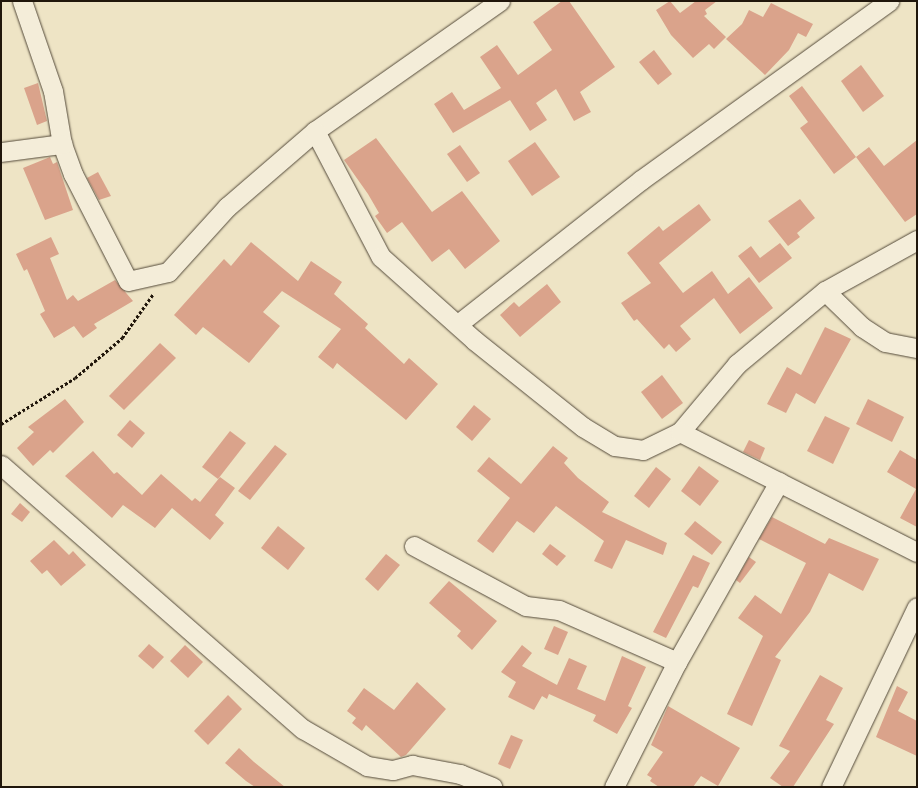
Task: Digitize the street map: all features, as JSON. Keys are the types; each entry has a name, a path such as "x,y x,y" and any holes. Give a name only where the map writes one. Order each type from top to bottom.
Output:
{"street":[{"path":"22,1 52,91 62,144 73,174 128,281 168,272 227,207 315,131 500,1"},
{"path":"458,324 641,180 889,1"},
{"path":"315,131 382,257 458,324 583,427 616,446 643,450 680,432 737,364 825,291 917,240"},
{"path":"1,152 62,144"},
{"path":"825,291 862,327 885,342 917,348"},
{"path":"680,432 917,552"},
{"path":"1,465 303,729 367,766 393,770 412,765 460,774 492,787"},
{"path":"614,787 677,662 779,482"},
{"path":"414,546 526,606 559,610 677,662"},
{"path":"831,787 917,606"}],"path":[{"path":"1,424 75,378 122,338 168,272"}],"building":[{"path":"562,1 569,1 615,67 580,92 591,112 574,121 556,89 536,103 547,120 530,131 510,100 453,133 434,104 452,92 464,110 501,88 480,57 497,45 518,75 552,50 533,22"},
{"path":"670,1 680,13 696,1 717,1 705,10 707,14 704,16 726,37 714,49 709,44 693,58 671,35 656,10"},
{"path":"771,3 813,24 806,37 798,33 789,50 765,75 726,39 742,24 749,10 763,17"},
{"path":"654,50 672,74 658,85 639,62"},
{"path":"861,65 884,96 863,112 841,81"},
{"path":"38,83 47,121 37,125 24,88"},
{"path":"802,86 856,157 834,174 800,128 808,122 789,96"},
{"path":"376,138 432,212 462,191 500,241 465,269 449,249 432,262 402,222 387,233 375,216 379,213 368,194 344,160"},
{"path":"917,140 917,214 905,222 856,157 869,147 884,166"},
{"path":"535,142 560,177 532,196 508,161"},
{"path":"460,145 480,173 467,182 447,154"},
{"path":"50,157 53,164 57,162 73,210 45,220 23,168"},
{"path":"98,172 111,196 99,200 87,178"},
{"path":"800,199 815,218 797,233 800,237 788,246 768,221"},
{"path":"699,204 711,220 659,263 683,293 712,271 728,294 749,277 773,308 740,334 714,298 680,326 691,339 676,352 669,344 664,349 637,319 634,321 621,303 651,283 627,253 659,226 663,231"},
{"path":"51,237 59,254 50,258 67,300 73,295 78,301 115,280 133,301 94,324 97,328 83,338 74,326 54,338 40,314 45,311 27,269 24,271 16,254"},
{"path":"251,242 298,281 311,261 342,282 334,294 368,324 365,328 404,364 409,358 438,384 406,420 337,363 333,369 318,357 341,329 282,291 263,312 280,326 249,363 203,327 196,335 174,315 224,259 231,266"},
{"path":"780,243 792,258 759,283 738,256 751,246 760,258"},
{"path":"547,284 561,302 520,337 500,315 514,302 519,307"},
{"path":"825,327 851,339 815,404 796,393 786,413 767,404 787,367 801,375"},
{"path":"160,343 176,358 124,410 109,396"},
{"path":"662,375 683,403 662,419 641,392"},
{"path":"65,399 84,422 53,453 50,450 33,466 17,448 34,432 28,427"},
{"path":"868,399 904,417 892,442 856,424"},
{"path":"474,405 491,419 472,441 456,427"},
{"path":"825,416 850,428 833,464 807,451"},
{"path":"130,420 145,433 132,448 117,435"},
{"path":"230,431 246,443 218,479 202,467"},
{"path":"749,440 765,448 760,460 743,452"},
{"path":"275,445 287,454 250,500 238,491"},
{"path":"553,446 568,458 564,463 578,478 609,502 602,512 667,543 663,555 626,540 612,569 594,561 604,541 556,506 534,533 517,521 493,553 477,541 510,498 477,471 489,457 521,484"},
{"path":"900,450 917,460 917,527 900,518 916,489 887,472"},
{"path":"93,451 114,474 117,472 142,495 161,474 192,501 195,498 200,502 220,477 235,488 215,515 224,523 210,540 172,508 155,528 123,505 112,518 65,476"},
{"path":"699,466 719,481 700,506 681,491"},
{"path":"656,467 671,479 649,508 634,496"},
{"path":"20,503 30,512 22,522 11,514"},
{"path":"772,517 825,544 829,538 879,559 863,591 829,573 810,612 775,657 781,660 752,726 727,714 763,636 738,618 755,595 781,614 806,563 759,539"},
{"path":"695,521 722,542 712,555 684,534"},
{"path":"278,526 305,548 288,570 261,548"},
{"path":"54,540 69,555 73,551 86,565 61,586 47,570 42,574 30,561"},
{"path":"550,544 566,556 557,566 542,554"},
{"path":"386,554 400,565 378,591 365,579"},
{"path":"693,555 710,563 698,588 693,586 666,638 653,632"},
{"path":"749,557 756,562 740,583 736,580"},
{"path":"449,581 497,621 472,650 457,636 461,631 429,603"},
{"path":"554,626 568,632 558,655 544,649"},
{"path":"149,644 164,657 153,669 138,656"},
{"path":"185,645 203,662 188,678 170,661"},
{"path":"522,645 532,653 522,666 557,685 569,658 587,666 577,689 605,701 622,656 646,667 628,706 632,708 617,734 593,721 596,715 549,694 547,699 542,696 534,710 508,697 516,682 501,672"},
{"path":"820,675 843,688 826,720 834,724 793,787 783,787 770,778 790,751 779,746"},
{"path":"417,682 446,709 406,755 401,757 366,725 362,731 352,723 356,718 347,711 364,688 394,710"},
{"path":"897,686 908,692 898,711 917,721 917,756 876,737"},
{"path":"228,695 242,709 208,745 194,731"},
{"path":"668,706 740,748 718,786 701,776 693,787 659,787 650,781 652,778 647,775 663,752 651,745"},
{"path":"511,735 523,740 510,769 498,764"},
{"path":"239,748 285,787 255,787 246,781 225,763"}]}
